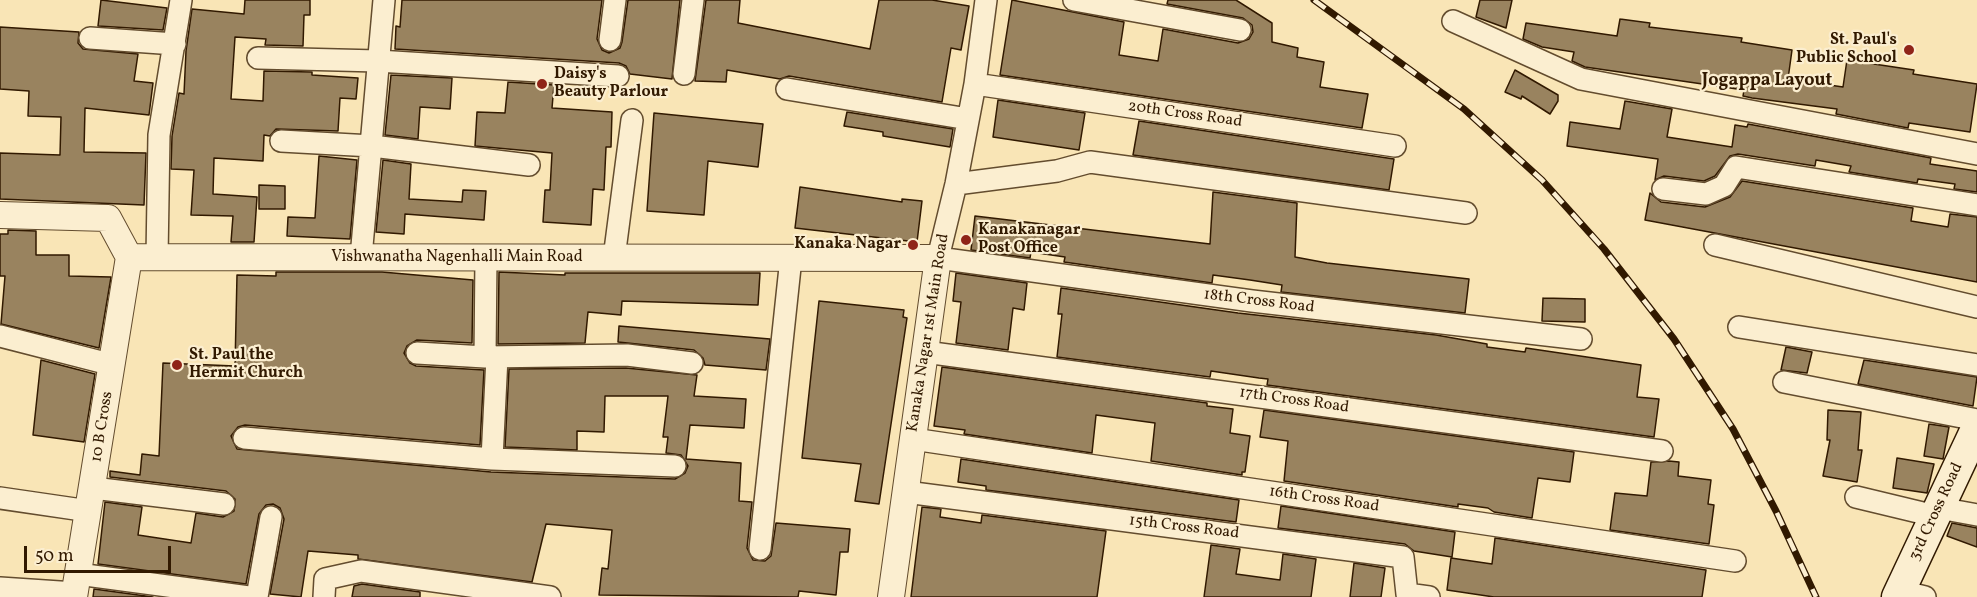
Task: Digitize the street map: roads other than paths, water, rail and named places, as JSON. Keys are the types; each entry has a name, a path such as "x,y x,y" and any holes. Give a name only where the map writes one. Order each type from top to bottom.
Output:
{"main road":[{"name":"3rd Cross Road","path":"1907,595 1937,512 1977,427"}],"street":[{"path":"156,257 159,135 181,0"},
{"path":"361,257 384,0"},
{"path":"610,40 615,0"},
{"path":"684,74 693,0"},
{"name":"Kanaka Nagar 1st Main Road","path":"891,597 938,258 956,184 975,84 986,0"},
{"path":"1074,0 1240,30"},
{"path":"1453,21 1581,79 1977,154"},
{"path":"90,38 175,44"},
{"path":"258,58 378,61 618,76"},
{"name":"20th Cross Road","path":"975,84 1395,146"},
{"path":"788,89 968,119"},
{"path":"614,258 632,120"},
{"path":"281,141 372,146 529,165"},
{"path":"956,184 1057,171 1090,162 1466,213"},
{"path":"1663,189 1706,194 1724,186 1736,167 1977,205"},
{"path":"0,215 108,218 129,257"},
{"path":"1715,245 1977,307"},
{"name":"Vishwanatha Nagenhalli Main Road","path":"129,257 938,258"},
{"name":"10 B Cross","path":"76,588 129,257"},
{"path":"486,258 491,357 492,459"},
{"path":"760,549 791,258"},
{"name":"18th Cross Road","path":"938,258 1252,302 1581,339"},
{"path":"1739,327 1977,365"},
{"path":"0,336 113,365"},
{"name":"17th Cross Road","path":"925,352 1662,451"},
{"path":"417,353 491,357 627,355 692,363"},
{"path":"1784,382 1977,420"},
{"path":"244,438 492,459 675,466"},
{"name":"16th Cross Road","path":"913,439 1735,561"},
{"name":"15th Cross Road","path":"906,492 1403,557 1407,594 1429,597"},
{"path":"1856,497 1937,512 1977,516"},
{"path":"0,498 224,504"},
{"path":"257,597 271,518"},
{"path":"324,597 326,579 361,571 550,597"},
{"path":"0,588 76,588 249,597"}],"railway":[{"path":"1314,0 1464,109 1542,180 1604,249 1674,339 1733,429 1776,511 1816,597"}],"place":[{"name":"St. Paul's Public School","path":"1909,50"},
{"name":"Daisy's Beauty Parlour","path":"542,84"},
{"name":"Kanakanagar Post Office","path":"966,240"},
{"name":"Kanaka Nagar","path":"913,245"},
{"name":"St. Paul the Hermit Church","path":"177,365"}],"district":[{"name":"Jogappa Layout","path":"1767,82"}]}
